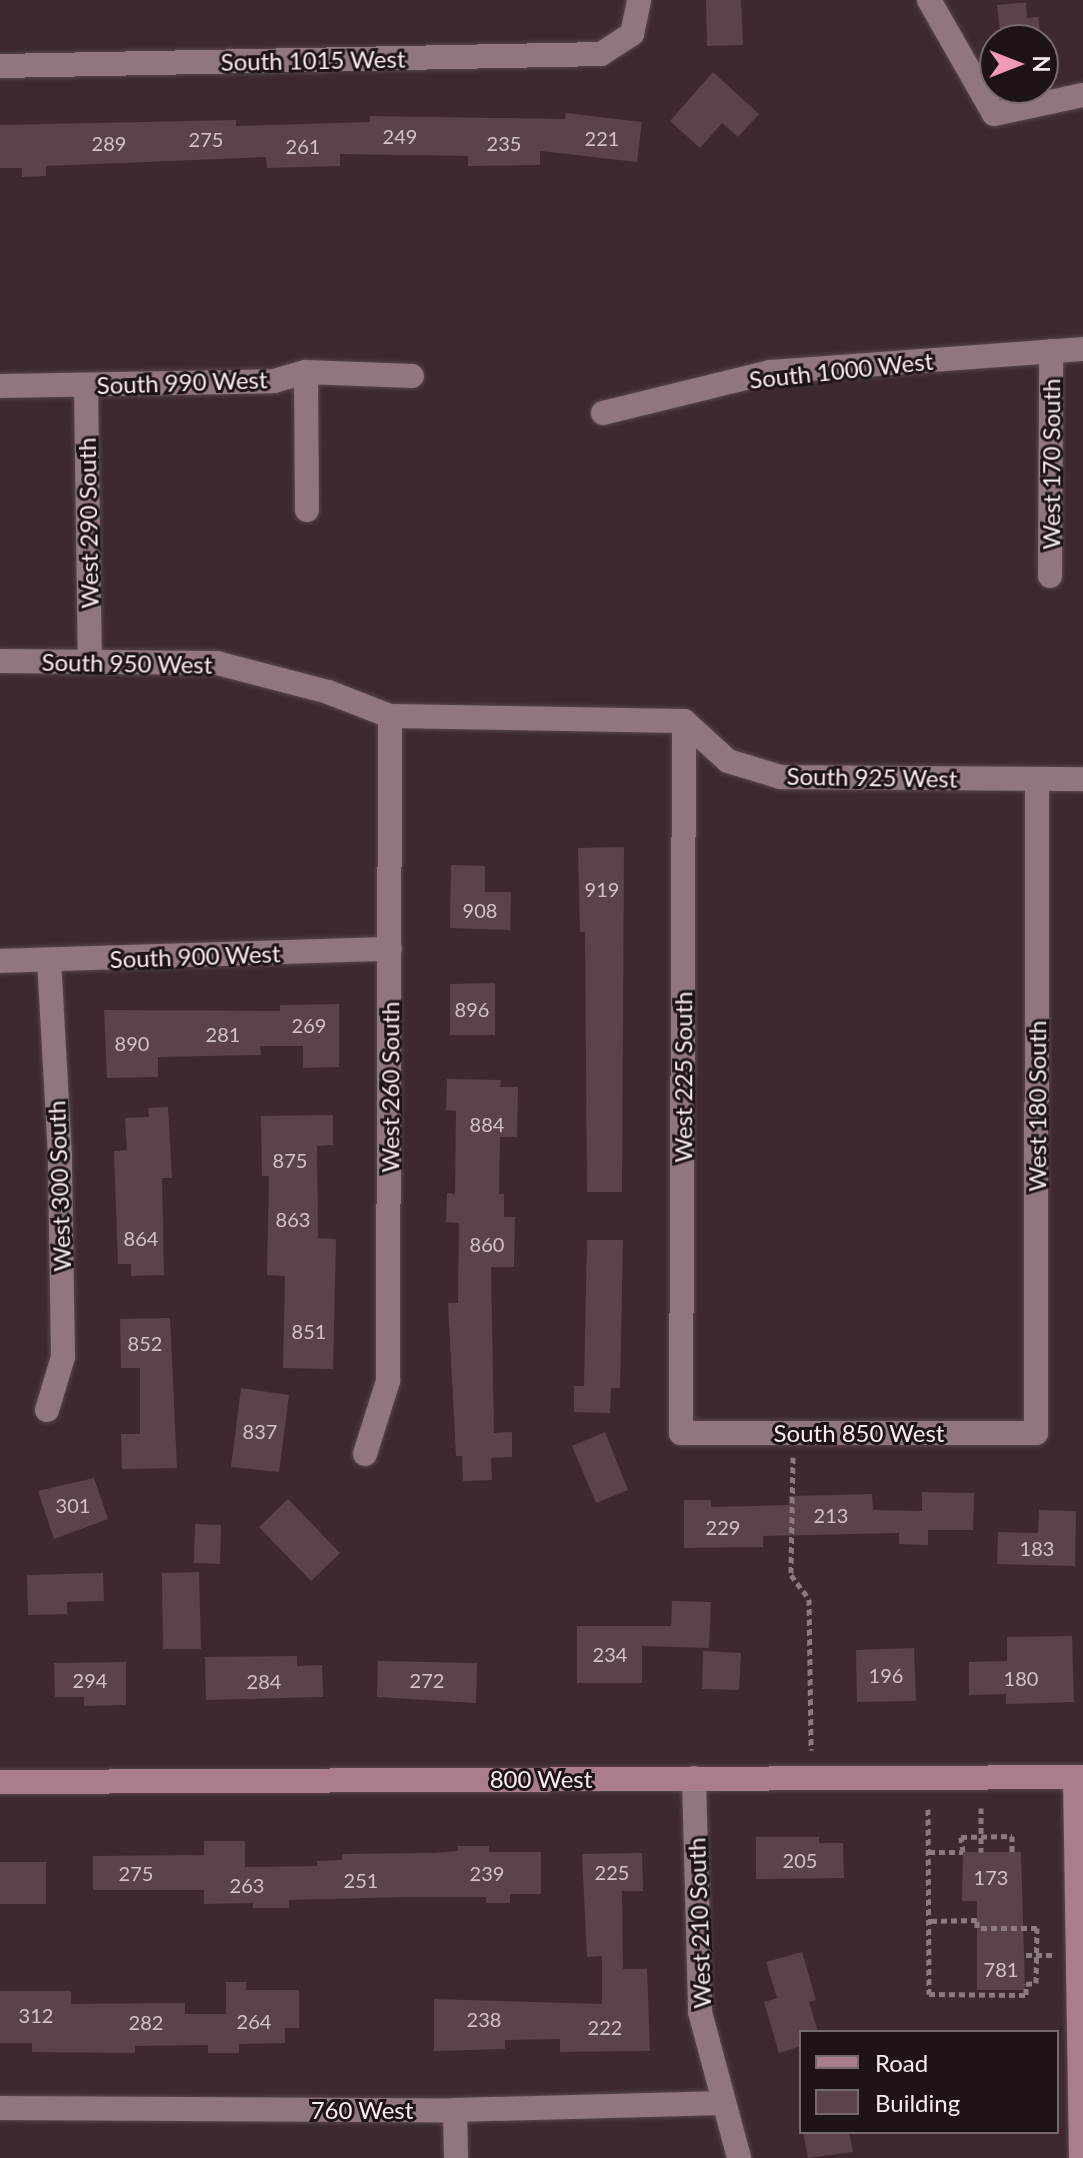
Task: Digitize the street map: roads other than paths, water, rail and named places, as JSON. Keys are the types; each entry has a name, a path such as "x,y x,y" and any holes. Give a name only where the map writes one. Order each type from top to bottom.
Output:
{"street":[{"name":"South 1015 West","path":"0,66 601,54 624,43 637,22 639,0"},
{"path":"929,0 994,114 1083,95"},
{"name":"South 1000 West","path":"603,413 770,372 1083,349"},
{"name":"West 170 South","path":"1050,576 1051,351"},
{"path":"306,372 307,510"},
{"name":"South 990 West","path":"0,386 274,381 306,372 412,376"},
{"name":"West 290 South","path":"86,386 90,661"},
{"name":"South 950 West","path":"0,661 217,663 328,692 390,716"},
{"path":"390,716 684,721"},
{"name":"West 260 South","path":"365,1454 388,1381 390,716"},
{"name":"South 925 West","path":"684,721 728,761 781,777 1083,779"},
{"name":"West 225 South","path":"681,1433 684,721"},
{"name":"West 180 South","path":"1036,1433 1037,779"},
{"name":"South 900 West","path":"0,961 390,949"},
{"name":"West 300 South","path":"47,1410 63,1357 60,1156 49,961"},
{"name":"South 850 West","path":"681,1433 1036,1433"},
{"path":"1079,1777 1081,2158"},
{"name":"800 West","path":"0,1782 1079,1777"},
{"name":"West 210 South","path":"694,1778 700,2012 739,2158"},
{"name":"760 West","path":"0,2108 455,2110 723,2103"},
{"path":"455,2110 456,2158"}]}
